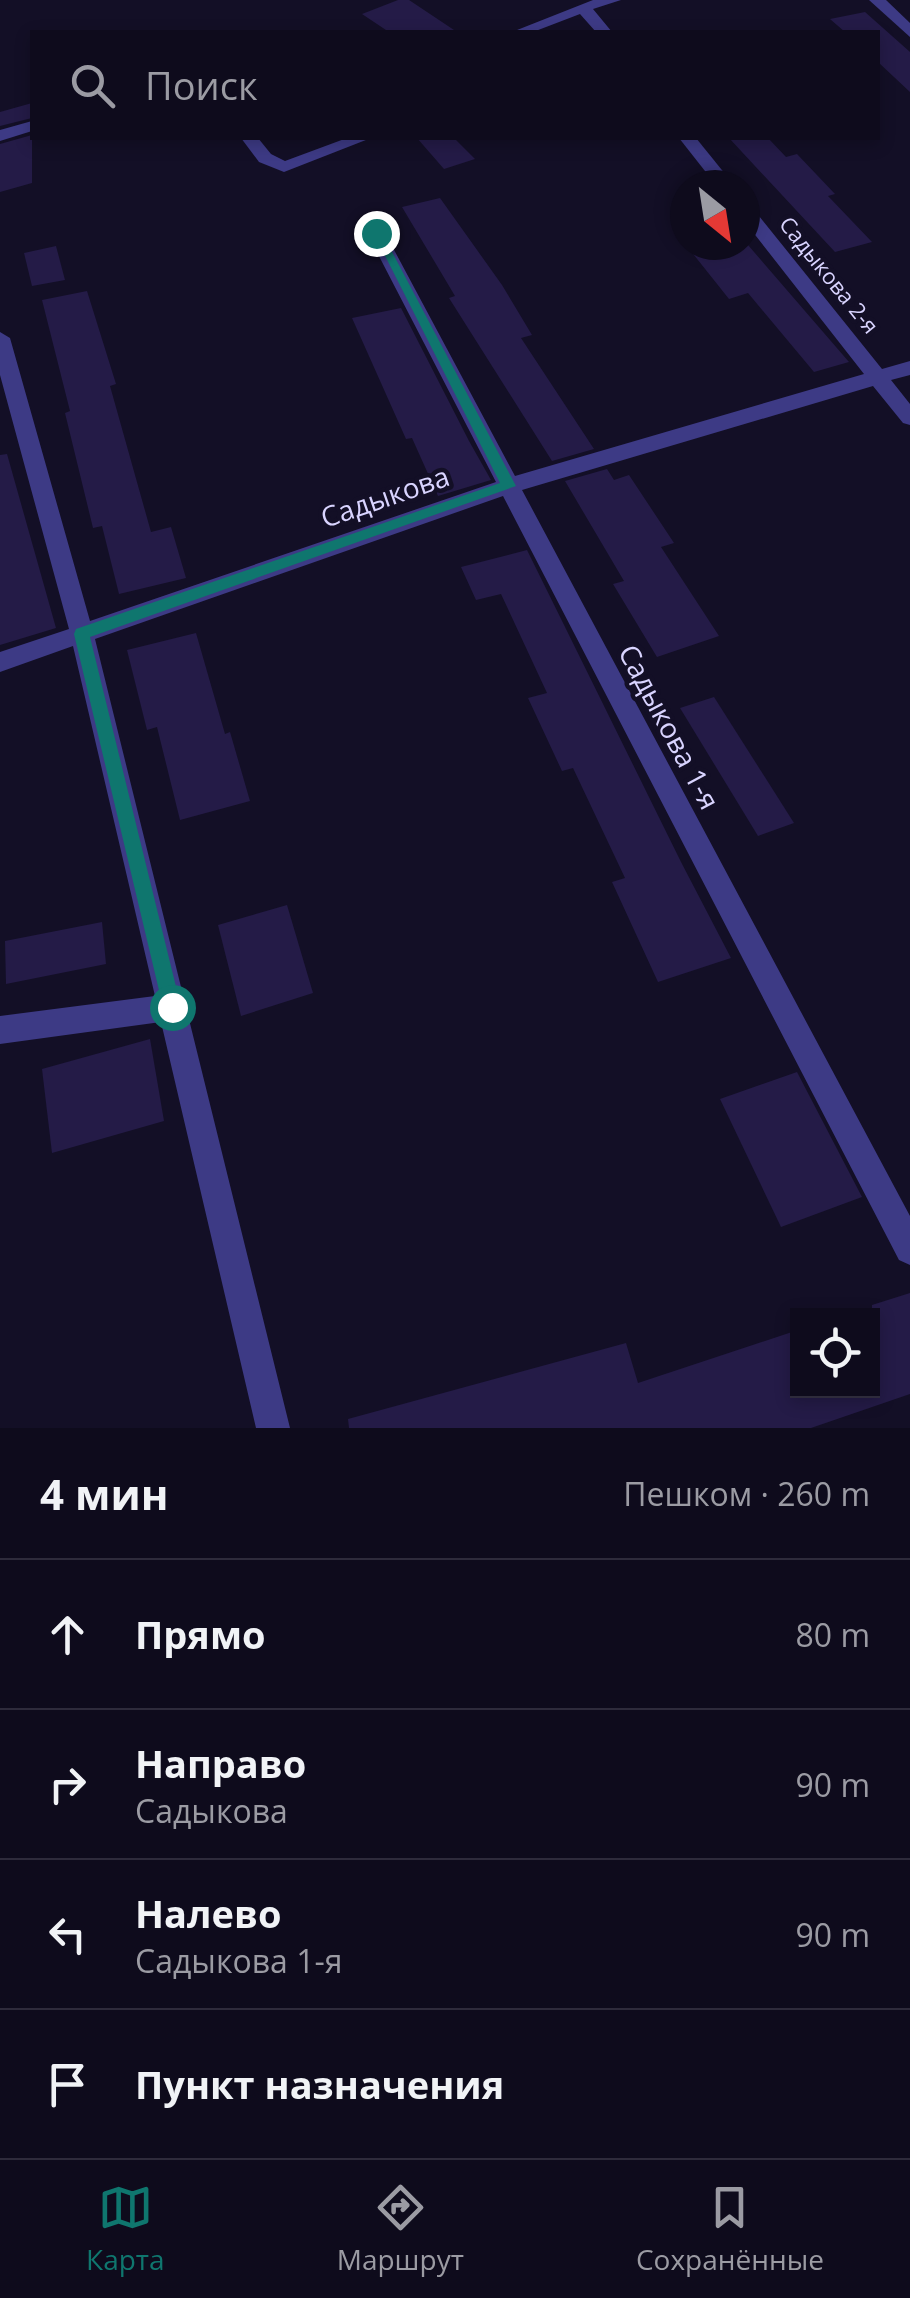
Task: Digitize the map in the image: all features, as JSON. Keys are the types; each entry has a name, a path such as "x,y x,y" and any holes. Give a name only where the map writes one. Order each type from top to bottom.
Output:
{"street":[{"path":"525,30 614,0"},
{"path":"877,0 910,32"},
{"path":"584,7 602,30"},
{"path":"0,136 30,127"},
{"path":"250,140 264,158 284,168 357,140"},
{"path":"689,140 713,170"},
{"name":"Садыкова 2-я","path":"760,229 910,418"},
{"name":"Садыкова 1-я","path":"376,233 910,1249"},
{"path":"0,338 82,634 273,1428"},
{"name":"Садыкова","path":"0,662 508,486 910,368"},
{"path":"0,1030 172,1007"}],"building":[{"path":"398,0 409,0 454,30 386,30 362,14"},
{"path":"865,12 910,52 910,92 880,64 880,30 843,30 830,19"},
{"path":"30,104 30,118 0,126 0,112"},
{"path":"30,136 32,183 0,192 0,144"},
{"path":"419,140 456,140 475,159 444,169"},
{"path":"731,140 770,140 786,157 797,154 835,194 828,196 872,242 835,252"},
{"path":"440,198 502,285 532,335 521,338 594,449 552,461 449,298 455,296 402,207"},
{"path":"56,246 65,280 32,286 24,253"},
{"path":"760,259 849,362 814,372 748,293 729,299 698,260"},
{"path":"87,291 116,384 110,386 151,532 171,527 186,578 119,594 102,526 93,528 65,413 70,411 42,300"},
{"path":"401,308 491,480 438,496 412,438 406,439 352,318"},
{"path":"7,454 56,628 0,645 0,455"},
{"path":"607,469 614,480 629,475 674,543 661,547 719,636 657,657 613,584 624,581 565,481"},
{"path":"527,550 731,958 658,982 612,882 625,878 573,768 562,771 528,698 547,693 501,594 476,600 461,567"},
{"path":"196,633 225,734 230,732 250,801 180,820 157,727 147,730 127,650"},
{"path":"714,697 794,823 758,836 680,708"},
{"path":"287,905 313,993 241,1016 218,925"},
{"path":"102,922 106,964 6,984 5,941"},
{"path":"150,1039 164,1121 52,1153 42,1069"},
{"path":"797,1072 862,1197 781,1227 720,1099"},
{"path":"910,1293 910,1394 811,1428 349,1428 348,1419 626,1343 638,1383 790,1333 790,1398 880,1398 880,1308 872,1305"}],"route":[{"path":"172,1007 82,634 508,486 376,233"}]}
